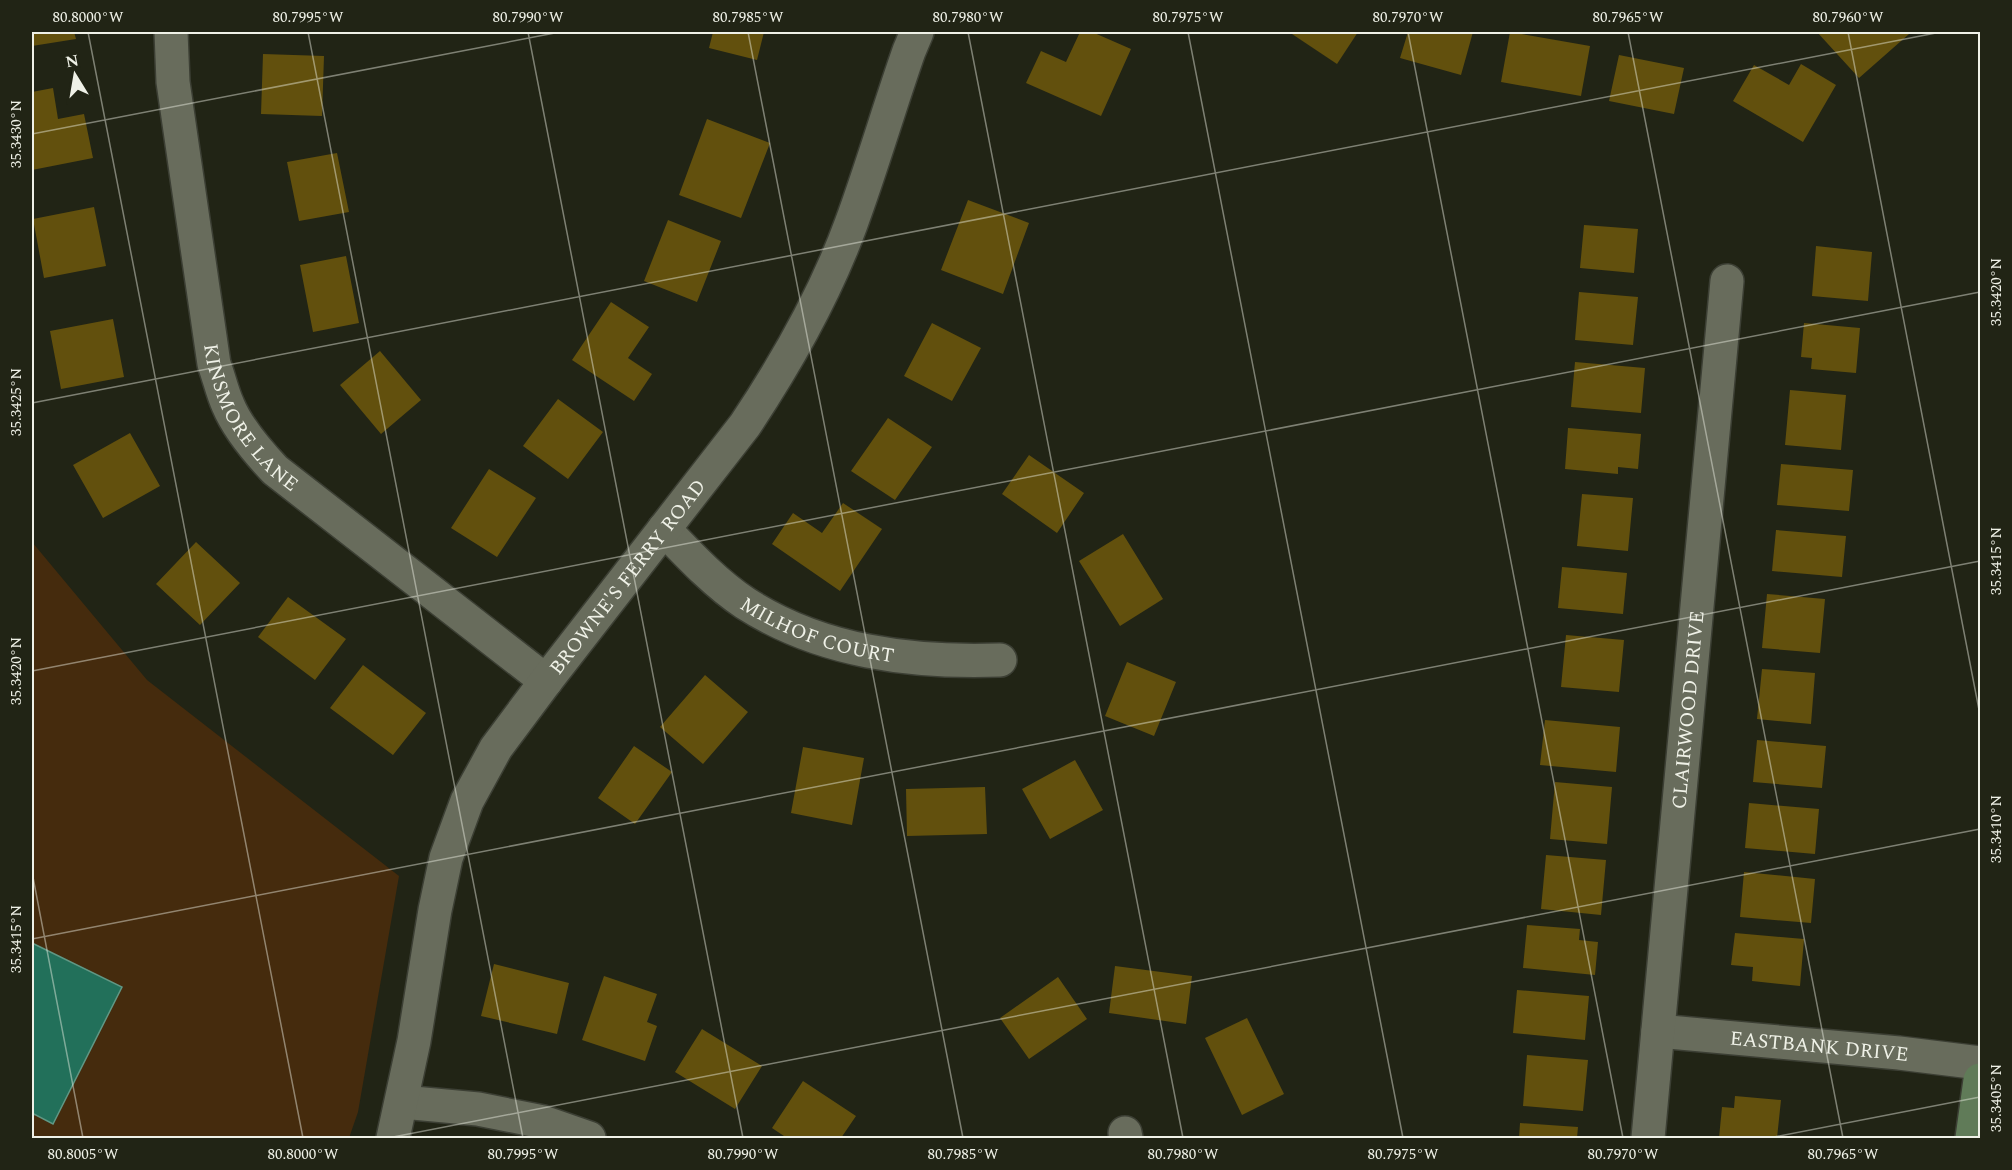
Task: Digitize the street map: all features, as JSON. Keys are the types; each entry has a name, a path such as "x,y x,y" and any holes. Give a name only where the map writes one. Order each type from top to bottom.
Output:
{"main road":[{"path":"1972,1138 1980,1080"}],"street":[{"name":"KINSMORE LANE","path":"171,32 173,82 214,364 236,422 275,470 546,681"},
{"name":"BROWNE'S FERRY ROAD","path":"393,1138 414,1041 435,910 446,858 467,801 496,748 745,425 766,393 813,311 850,225 917,32"},
{"name":"CLAIRWOOD DRIVE","path":"1648,1138 1727,281"},
{"name":"MILHOF COURT","path":"663,529 701,567 743,602 766,616 815,638 866,652 900,657 967,662 1000,660"},
{"name":"EASTBANK DRIVE","path":"1658,1031 1899,1053 1980,1063"},
{"path":"402,1102 489,1111 543,1122 589,1138"}],"shaded area":[{"path":"32,542 147,680 399,876 358,1112 349,1138 32,1138"},
{"path":"32,943 122,987 53,1124 34,1114 32,1119"}],"building":[{"path":"32,32 74,32 76,39 32,46"},
{"path":"713,32 764,32 757,60 709,48"},
{"path":"1080,32 1092,32 1131,49 1101,116 1026,83 1041,51 1066,62"},
{"path":"1289,32 1358,32 1337,64"},
{"path":"1408,32 1473,32 1461,75 1400,58"},
{"path":"1510,32 1590,46 1581,96 1501,82"},
{"path":"1817,32 1907,32 1909,34 1859,78"},
{"path":"263,54 324,56 322,116 261,114"},
{"path":"1619,55 1684,68 1674,114 1609,101"},
{"path":"1801,64 1836,85 1803,142 1733,101 1754,65 1789,85"},
{"path":"53,88 58,119 84,114 93,158 32,170 32,92"},
{"path":"707,119 770,143 741,218 679,195"},
{"path":"337,153 349,212 299,221 287,162"},
{"path":"968,200 1029,223 1003,294 941,270"},
{"path":"94,207 106,266 44,278 33,219"},
{"path":"668,220 721,241 697,302 644,281"},
{"path":"1584,225 1638,229 1634,273 1580,268"},
{"path":"1816,246 1872,252 1868,301 1812,296"},
{"path":"346,256 359,323 313,332 300,265"},
{"path":"1579,292 1638,297 1633,345 1575,340"},
{"path":"611,302 649,327 628,358 652,374 634,401 572,360"},
{"path":"113,319 124,377 61,389 50,331"},
{"path":"932,323 981,348 952,401 904,376"},
{"path":"1804,323 1860,328 1856,373 1811,369 1812,358 1801,357"},
{"path":"380,351 421,400 381,434 340,385"},
{"path":"1575,362 1645,368 1641,413 1571,407"},
{"path":"1790,390 1846,395 1841,450 1785,445"},
{"path":"558,399 603,432 568,479 523,446"},
{"path":"888,418 932,447 895,500 851,471"},
{"path":"1568,428 1641,434 1638,469 1618,467 1618,474 1565,469"},
{"path":"130,433 160,486 103,518 73,465"},
{"path":"1029,455 1084,493 1057,533 1002,494"},
{"path":"1781,464 1853,470 1849,511 1777,505"},
{"path":"489,469 536,498 497,557 451,528"},
{"path":"1582,494 1633,498 1628,551 1577,546"},
{"path":"843,503 882,529 840,591 772,544 793,513 822,533"},
{"path":"1776,530 1846,536 1842,577 1772,571"},
{"path":"1123,534 1163,599 1120,626 1079,561"},
{"path":"196,542 240,583 200,625 156,584"},
{"path":"1562,567 1627,573 1623,614 1558,608"},
{"path":"1767,594 1825,599 1820,653 1762,648"},
{"path":"288,597 346,639 315,680 258,637"},
{"path":"1566,635 1624,640 1619,692 1561,687"},
{"path":"1127,662 1176,682 1154,736 1105,716"},
{"path":"363,665 426,713 393,755 330,708"},
{"path":"1762,669 1815,673 1811,724 1757,719"},
{"path":"705,675 748,712 703,764 660,727"},
{"path":"1545,720 1620,727 1616,772 1540,765"},
{"path":"1757,740 1826,746 1822,788 1753,782"},
{"path":"634,746 672,772 635,824 598,798"},
{"path":"803,747 864,758 852,825 791,813"},
{"path":"1075,760 1103,810 1050,839 1022,789"},
{"path":"1555,782 1612,787 1607,844 1550,839"},
{"path":"985,787 987,834 907,836 906,789"},
{"path":"1749,803 1819,809 1815,854 1745,848"},
{"path":"1546,855 1606,860 1601,915 1541,909"},
{"path":"1744,872 1815,879 1811,923 1740,917"},
{"path":"1527,925 1580,929 1579,940 1598,942 1595,975 1523,968"},
{"path":"1735,933 1804,939 1800,986 1752,981 1753,967 1731,965"},
{"path":"494,964 569,983 557,1034 481,1016"},
{"path":"1115,966 1192,976 1186,1024 1109,1013"},
{"path":"604,976 657,994 647,1022 657,1026 645,1061 582,1040"},
{"path":"1058,977 1087,1019 1029,1059 1000,1018"},
{"path":"1517,990 1589,996 1585,1040 1513,1033"},
{"path":"1247,1018 1284,1094 1242,1115 1205,1038"},
{"path":"702,1029 762,1066 735,1109 675,1072"},
{"path":"1527,1055 1588,1060 1583,1111 1523,1106"},
{"path":"803,1081 856,1116 841,1138 787,1138 772,1128"},
{"path":"1735,1096 1781,1100 1777,1138 1719,1138 1722,1107 1734,1108"},
{"path":"1520,1123 1578,1127 1577,1138 1519,1138"}]}
